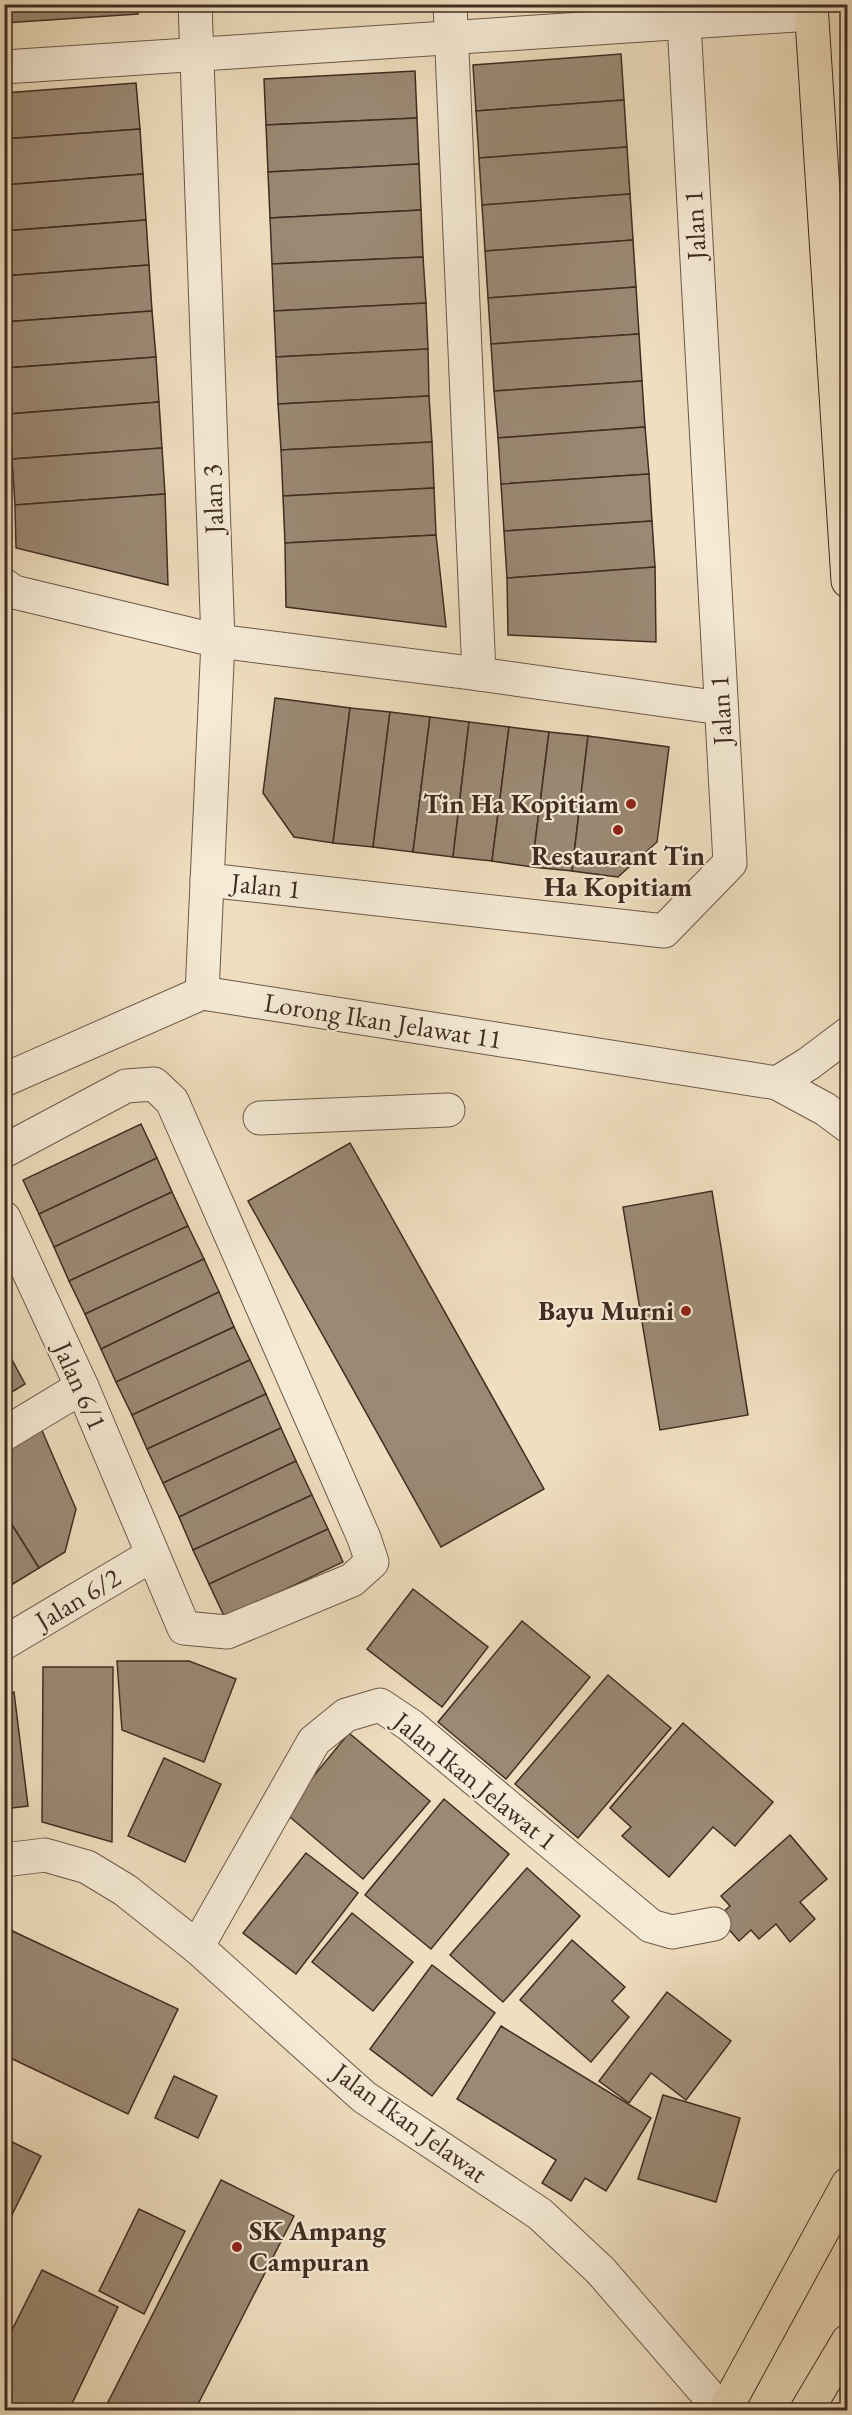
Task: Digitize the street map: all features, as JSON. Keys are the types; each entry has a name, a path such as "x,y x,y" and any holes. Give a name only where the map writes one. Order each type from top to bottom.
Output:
{"main road":[{"path":"811,9 848,581"},
{"path":"723,2410 848,2184"},
{"path":"807,2410 848,2341"}],"street":[{"name":"Jalan 3","path":"195,4 218,641 202,993"},
{"path":"450,4 479,674"},
{"path":"4,66 452,38 684,14 811,9"},
{"name":"Jalan 1","path":"207,880 664,931 730,863 684,14"},
{"path":"4,585 14,592 218,641 721,708"},
{"path":"4,1080 202,993"},
{"name":"Lorong Ikan Jelawat 11","path":"202,993 777,1083 825,1109 848,1126"},
{"path":"777,1083 808,1064 848,1034"},
{"name":"Jalan 6/1","path":"4,1151 126,1086 154,1084 172,1101 364,1538 372,1562 352,1580 227,1632 184,1628 82,1387 4,1218"},
{"path":"260,1118 448,1110"},
{"path":"4,1434 82,1387"},
{"name":"Jalan 6/2","path":"4,1644 152,1555"},
{"name":"Jalan Ikan Jelawat 1","path":"197,1947 314,1741 345,1715 380,1705 410,1725 651,1926 672,1932 714,1924"},
{"name":"Jalan Ikan Jelawat","path":"4,1860 45,1855 87,1867 125,1890 197,1947 364,2097 540,2214 601,2271 723,2410"}],"building":[{"path":"4,4 137,4 138,14 4,23"},
{"path":"621,54 624,100 476,111 473,65"},
{"path":"415,71 417,118 266,125 264,79"},
{"path":"136,83 140,129 4,139 4,93"},
{"path":"624,100 627,147 479,158 476,111"},
{"path":"417,118 419,164 268,172 266,125"},
{"path":"140,129 143,174 4,185 4,139"},
{"path":"627,147 630,194 482,205 479,158"},
{"path":"419,164 421,210 270,218 268,172"},
{"path":"143,174 146,220 4,231 4,185"},
{"path":"630,194 633,240 485,251 482,205"},
{"path":"421,210 423,257 272,264 270,218"},
{"path":"146,220 149,265 4,276 4,231"},
{"path":"633,240 636,287 488,298 485,251"},
{"path":"423,257 426,303 274,311 272,264"},
{"path":"149,265 152,311 4,322 4,276"},
{"path":"636,287 639,334 491,344 488,298"},
{"path":"426,303 428,349 276,357 274,311"},
{"path":"152,311 156,357 6,368 4,322"},
{"path":"639,334 642,381 494,391 491,344"},
{"path":"428,349 429,396 278,404 276,357"},
{"path":"156,357 159,402 9,414 6,368"},
{"path":"642,381 645,427 498,438 494,391"},
{"path":"429,396 432,442 281,450 278,404"},
{"path":"159,402 162,448 12,459 9,414"},
{"path":"645,427 649,474 501,484 498,438"},
{"path":"432,442 434,488 283,496 281,450"},
{"path":"162,448 165,494 15,505 12,459"},
{"path":"649,474 652,521 504,531 501,484"},
{"path":"434,488 436,535 285,543 283,496"},
{"path":"165,494 168,585 16,548 15,505"},
{"path":"652,521 655,567 507,578 504,531"},
{"path":"436,535 446,627 286,607 285,543"},
{"path":"655,567 656,642 508,635 507,578"},
{"path":"275,698 350,708 333,843 294,837 263,793"},
{"path":"350,708 390,712 373,847 333,843"},
{"path":"390,712 430,717 413,852 373,847"},
{"path":"430,717 469,722 453,857 413,852"},
{"path":"469,722 509,727 492,861 453,857"},
{"path":"509,727 549,732 532,867 492,861"},
{"path":"549,732 588,736 572,871 532,867"},
{"path":"588,736 669,747 657,842 618,877 572,871"},
{"path":"141,1124 157,1158 39,1214 23,1180"},
{"path":"350,1143 544,1489 441,1547 248,1201"},
{"path":"157,1158 172,1192 54,1247 39,1214"},
{"name":"Bayu Murni","path":"712,1191 748,1415 660,1430 623,1207"},
{"path":"172,1192 188,1226 69,1281 54,1247"},
{"path":"188,1226 204,1259 85,1314 69,1281"},
{"path":"204,1259 219,1292 101,1349 85,1314"},
{"path":"219,1292 234,1327 116,1382 101,1349"},
{"path":"234,1327 250,1360 132,1415 116,1382"},
{"path":"4,1345 25,1384 4,1397"},
{"path":"250,1360 266,1394 147,1449 132,1415"},
{"path":"266,1394 281,1428 163,1483 147,1449"},
{"path":"37,1419 76,1509 65,1552 39,1568 4,1512 4,1439"},
{"path":"281,1428 296,1461 179,1517 163,1483"},
{"path":"296,1461 312,1495 193,1550 179,1517"},
{"path":"312,1495 328,1529 209,1584 193,1550"},
{"path":"4,1512 39,1568 8,1587 4,1581"},
{"path":"328,1529 343,1562 225,1618 209,1584"},
{"path":"413,1589 488,1647 442,1707 367,1649"},
{"path":"522,1621 590,1677 506,1779 438,1722"},
{"path":"117,1661 189,1661 236,1679 204,1762 122,1730"},
{"path":"43,1667 113,1667 112,1842 42,1822"},
{"path":"608,1675 671,1728 578,1838 515,1784"},
{"path":"14,1692 28,1806 4,1809 4,1696"},
{"path":"683,1723 773,1802 735,1846 713,1827 669,1877 622,1836 631,1827 610,1808"},
{"path":"349,1733 430,1801 363,1879 284,1812"},
{"path":"164,1758 221,1784 185,1862 128,1836"},
{"path":"444,1799 509,1854 431,1949 365,1895"},
{"path":"790,1835 827,1879 800,1902 815,1919 790,1942 776,1924 759,1939 751,1930 739,1941 718,1917 730,1906 721,1896"},
{"path":"306,1853 358,1893 296,1974 243,1933"},
{"path":"527,1868 580,1916 503,2002 450,1955"},
{"path":"352,1913 413,1962 373,2011 312,1962"},
{"path":"4,1927 178,2009 128,2114 4,2055"},
{"path":"572,1940 625,1987 612,2001 629,2017 591,2062 520,2000"},
{"path":"432,1965 495,2013 432,2096 370,2049"},
{"path":"667,1992 731,2041 686,2100 651,2073 629,2103 599,2081"},
{"path":"501,2026 651,2118 606,2191 585,2178 571,2201 542,2183 556,2160 457,2099"},
{"path":"174,2076 217,2096 198,2138 155,2118"},
{"path":"663,2095 740,2118 716,2202 638,2179"},
{"path":"4,2138 41,2156 4,2231"},
{"path":"221,2180 294,2216 195,2410 104,2410"},
{"path":"139,2209 185,2231 144,2314 99,2291"},
{"path":"42,2270 118,2307 69,2410 4,2410 4,2346"}],"place":[{"name":"Tin Ha Kopitiam","path":"631,804"},
{"name":"Restaurant Tin Ha Kopitiam","path":"618,830"},
{"name":"Bayu Murni","path":"686,1311"},
{"name":"SK Ampang Campuran","path":"237,2247"}]}
